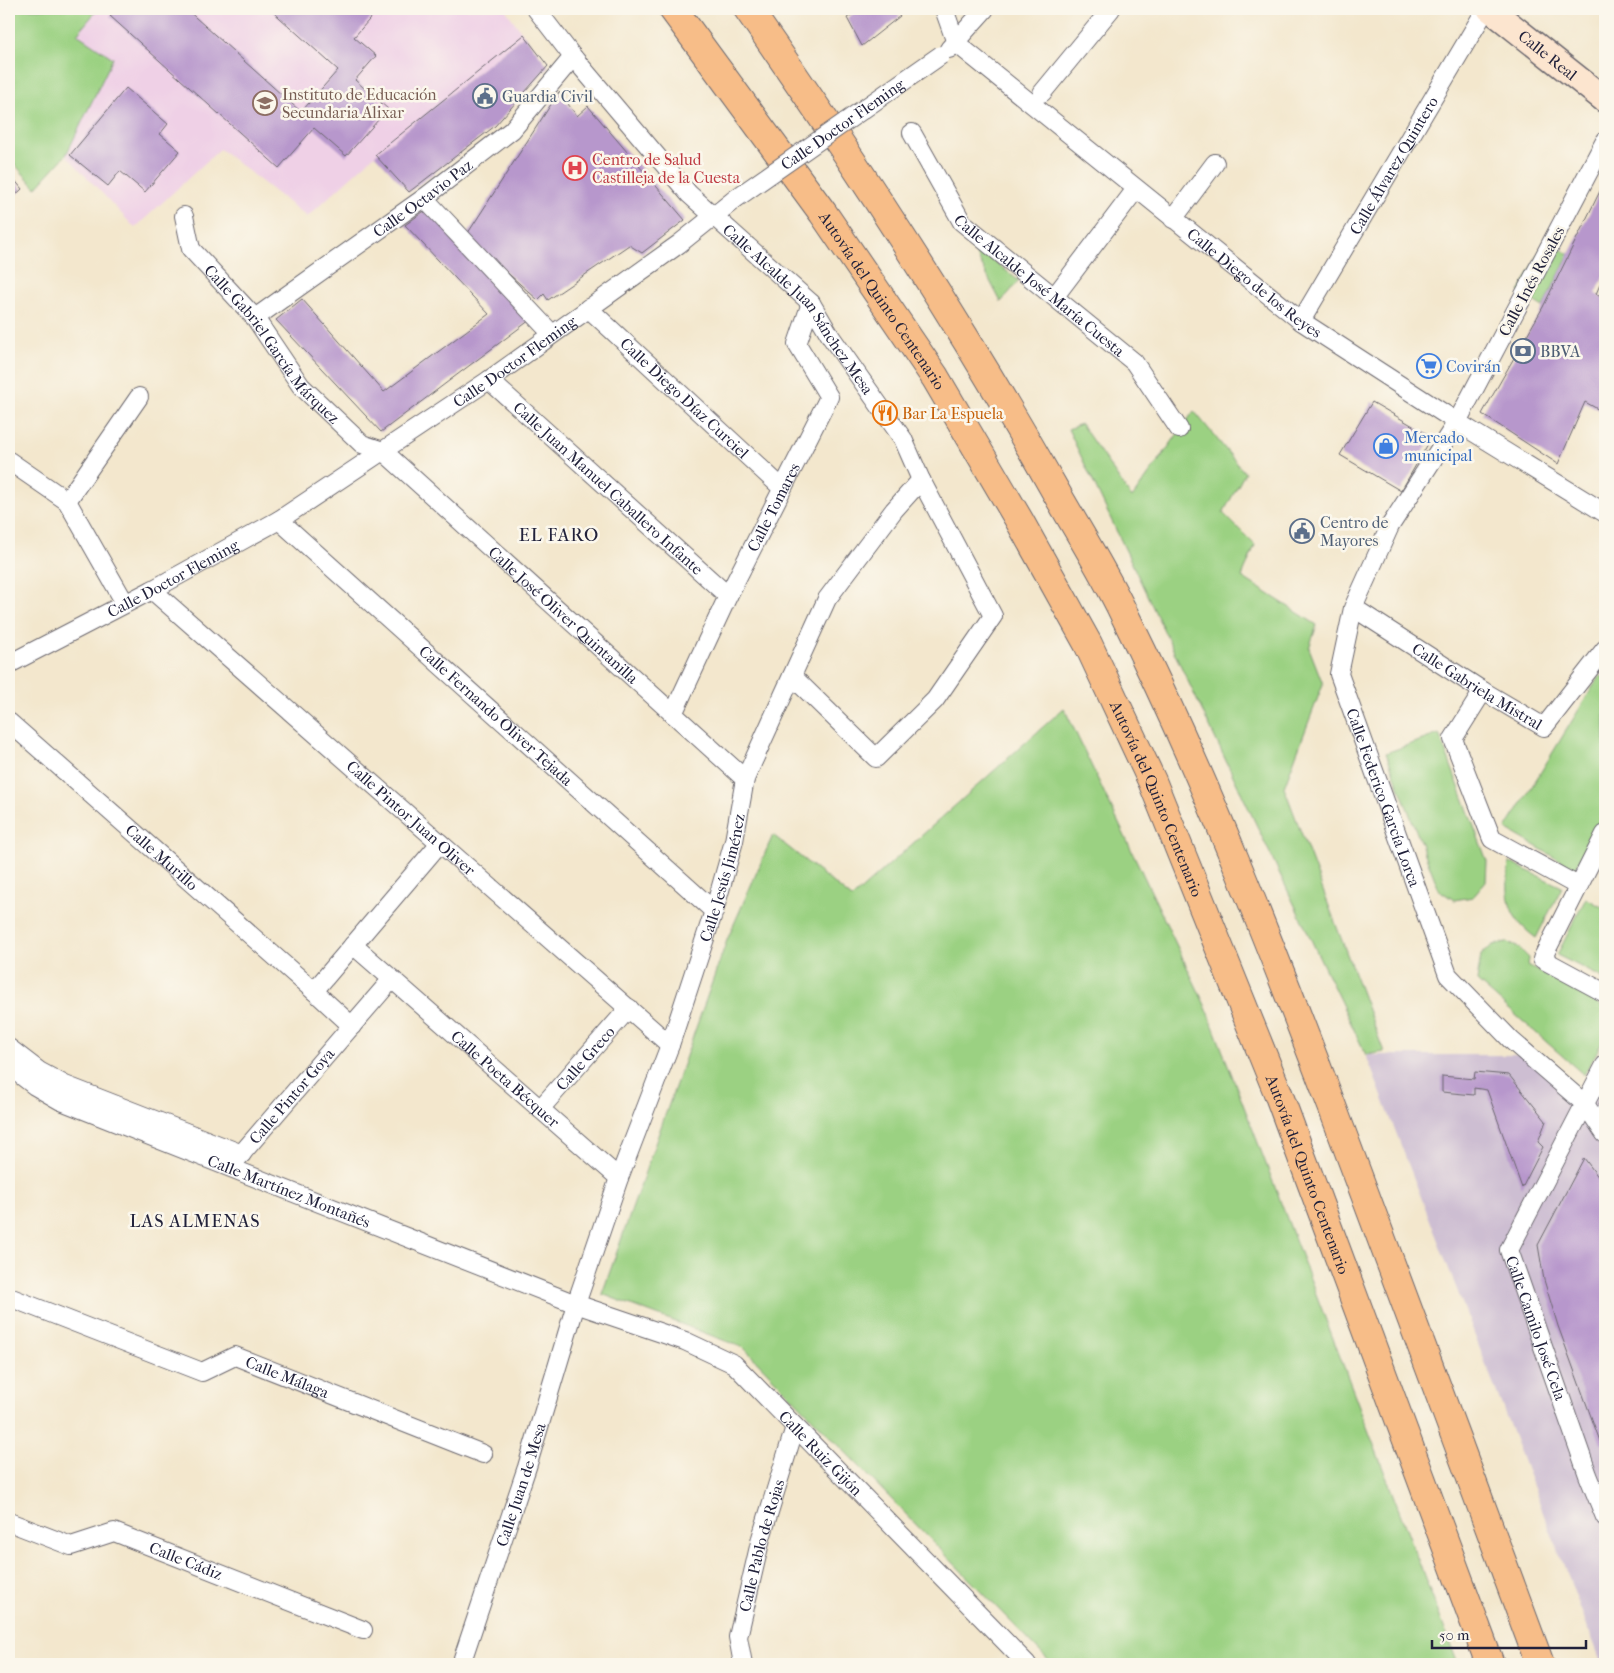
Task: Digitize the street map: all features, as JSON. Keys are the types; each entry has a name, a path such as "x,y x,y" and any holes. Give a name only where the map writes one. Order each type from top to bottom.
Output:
{"highway":[{"name":"Autovía del Quinto Centenario","path":"673,9 823,213 935,377 1019,520 1088,644 1152,781 1278,1094 1490,1664"},
{"path":"748,9 818,109 930,281 996,388 1122,610 1204,785 1278,964 1400,1285 1540,1664"}],"main road":[{"name":"Calle Real","path":"1488,9 1605,100"}],"street":[{"name":"Calle Alcalde Juan Sánchez Mesa","path":"536,9 573,57 689,194 812,303 831,337 903,439 922,480 993,616 934,700 876,758 792,676"},
{"path":"944,9 956,44"},
{"name":"Calle Doctor Fleming","path":"9,664 152,590 279,520 489,380 679,244 735,199 956,44 985,9"},
{"path":"1042,93 1111,9"},
{"name":"Calle Álvarez Quintero","path":"1301,321 1488,9"},
{"name":"Calle Diego de los Reyes","path":"956,44 1301,321 1457,422 1605,513"},
{"name":"Calle Octavio Paz","path":"255,318 424,198 512,130 573,57"},
{"name":"Calle Alcalde José María Cuesta","path":"912,133 962,222 1134,362 1179,429"},
{"name":"Calle Inés Rosales","path":"1457,422 1605,141"},
{"path":"1173,219 1215,162"},
{"path":"1055,296 1136,189"},
{"path":"424,198 552,334"},
{"name":"Calle Gabriel García Márquez","path":"184,216 191,248 255,318 301,386 362,444 383,451"},
{"name":"Calle Tomares","path":"673,714 728,596 829,397 797,344 812,303"},
{"name":"Calle Diego Díaz Curciel","path":"588,308 782,488"},
{"name":"Calle Juan Manuel Caballero Infante","path":"489,380 728,596"},
{"path":"67,501 139,396"},
{"name":"Calle Federico García Lorca","path":"1457,422 1390,526 1354,608 1339,674 1448,975 1511,1040 1584,1104 1605,1134"},
{"name":"Calle José Oliver Quintanilla","path":"383,451 745,779"},
{"path":"9,461 67,501 125,603"},
{"name":"Calle Jesús Jiménez","path":"576,1304 619,1178 670,1045 714,911 734,841 745,779 827,599 894,510 922,480"},
{"name":"Calle Fernando Oliver Tejada","path":"279,520 714,911"},
{"name":"Calle Pintor Juan Oliver","path":"152,590 670,1045"},
{"name":"Calle Gabriela Mistral","path":"1354,608 1483,691 1544,726 1602,658"},
{"path":"1483,691 1454,739 1492,839 1578,886"},
{"name":"Calle Murillo","path":"9,722 352,1026"},
{"path":"1605,834 1542,959 1605,993"},
{"path":"314,991 440,842"},
{"name":"Calle Poeta Bécquer","path":"353,945 619,1178"},
{"name":"Calle Pintor Goya","path":"236,1160 392,979"},
{"name":"Calle Greco","path":"540,1109 629,1008"},
{"name":"Calle Martínez Montañés","path":"9,1048 39,1071 64,1085 576,1304"},
{"name":"Calle Camilo José Cela","path":"1605,1065 1509,1250 1588,1475 1605,1516"},
{"name":"Calle Martínez Montañés","path":"9,1066 35,1086 61,1101 236,1160"},
{"name":"Calle Málaga","path":"9,1298 202,1372 235,1356 482,1454"},
{"name":"Calle Ruiz Gijón","path":"576,1304 685,1342 734,1364 1027,1664"},
{"name":"Calle Juan de Mesa","path":"462,1664 527,1467 576,1304"},
{"name":"Calle Pablo de Rojas","path":"743,1664 738,1637 761,1538 795,1427"},
{"name":"Calle Cádiz","path":"9,1522 72,1546 114,1532 363,1630"}],"shaded area":[{"name":"Instituto de Educación Secundaria Alixar","path":"98,9 505,9 524,35 375,155 307,217 220,149 135,228 66,155 112,58 76,34"},
{"path":"1366,1055 1523,1055 1586,1107 1605,1069 1605,1664 1602,1664"}],"green space":[{"path":"9,9 98,9 77,34 113,58 66,155 36,188 9,158"},
{"path":"1546,240 1569,254 1543,307 1519,292"},
{"path":"969,241 1019,281 1001,302"},
{"path":"1194,411 1245,473 1223,513 1255,545 1242,577 1317,625 1309,648 1323,684 1284,787 1384,1052 1366,1055 1068,429 1081,424 1132,498"},
{"path":"1600,675 1605,679 1605,812 1575,869 1506,829"},
{"path":"1064,708 1205,1005 1458,1664 1052,1664 744,1348 602,1294 727,940 773,835 852,898"},
{"path":"1439,734 1487,861 1486,882 1473,897 1454,900 1439,890 1386,753"},
{"path":"1509,862 1562,887 1536,938 1526,930 1513,914 1508,896"},
{"path":"1586,898 1605,909 1605,979 1557,955"},
{"path":"1506,942 1519,948 1529,958 1528,966 1605,1008 1605,1037 1584,1075 1477,981 1481,955 1493,945"}],"building":[{"path":"116,9 186,9 301,112 338,70 270,9 372,9 376,12 354,37 376,56 355,80 388,109 346,156 314,128 279,168 110,16"},
{"path":"860,9 894,9 900,16 862,46 847,18"},
{"name":"Guardia Civil","path":"524,35 548,66 495,126 409,192 375,155"},
{"path":"126,88 168,124 160,134 180,151 145,192 120,171 108,186 70,155"},
{"name":"Centro de Salud Castilleja de la Cuesta","path":"559,92 577,116 588,106 685,220 642,253 629,245 548,300 544,294 538,300 466,236"},
{"path":"9,173 22,189 9,201"},
{"path":"1605,181 1605,273 1596,294 1605,300 1605,409 1603,412 1585,402 1558,464 1482,414 1543,307"},
{"path":"427,209 530,320 381,432 276,320 302,299 384,392 489,314 405,225"},
{"name":"Mercado municipal","path":"1372,402 1432,437 1401,491 1340,455"},
{"path":"1475,1072 1509,1075 1546,1121 1538,1142 1543,1147 1522,1188 1487,1090 1474,1088 1474,1095 1442,1092 1442,1076 1474,1079"},
{"path":"1605,1091 1605,1107 1599,1104"},
{"path":"1584,1158 1605,1186 1605,1443 1601,1444 1558,1326 1544,1280 1538,1245"}],"place":[{"name":"Guardia Civil","path":"485,96"},
{"name":"Instituto de Educación Secundaria Alixar","path":"265,103"},
{"name":"Centro de Salud Castilleja de la Cuesta","path":"575,168"},
{"name":"BBVA","path":"1523,351"},
{"name":"Covirán","path":"1429,366"},
{"name":"Bar La Espuela","path":"885,413"},
{"name":"Mercado municipal","path":"1386,446"},
{"name":"Centro de Mayores","path":"1302,531"}],"district":[{"name":"EL FARO","path":"559,535"},
{"name":"LAS ALMENAS","path":"195,1221"}]}
